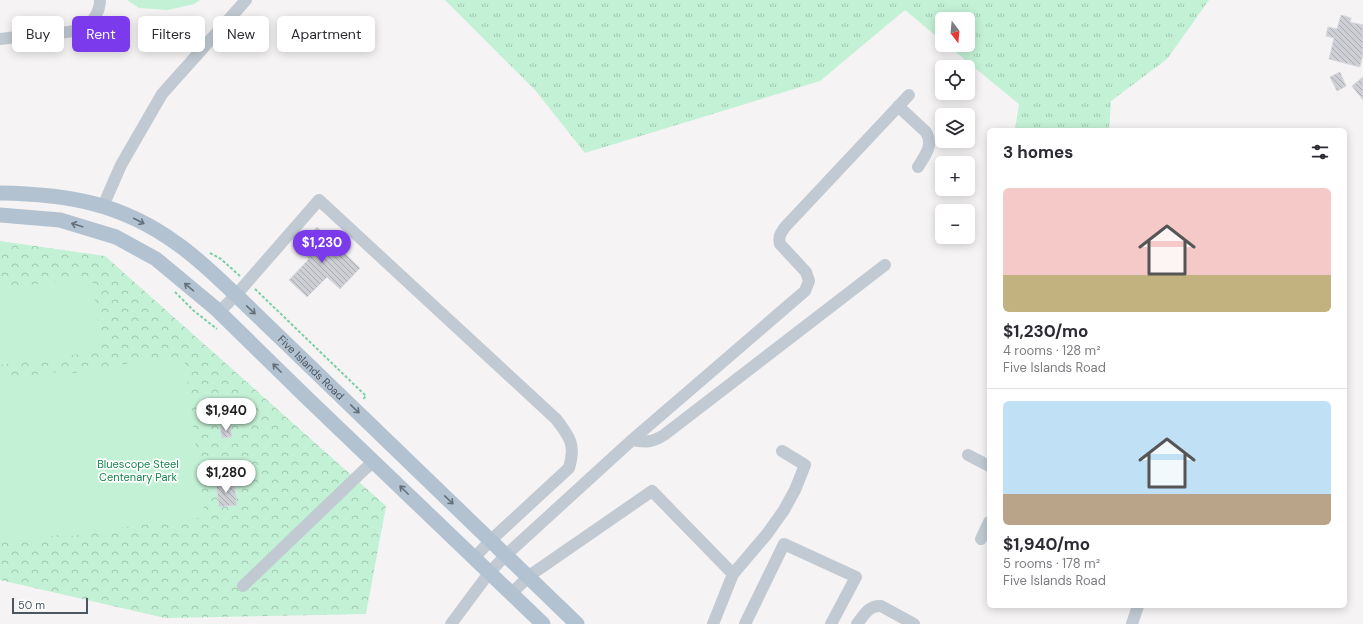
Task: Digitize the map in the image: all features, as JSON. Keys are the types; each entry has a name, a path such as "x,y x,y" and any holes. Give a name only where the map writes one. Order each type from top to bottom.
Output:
{"main road":[{"name":"Five Islands Road","path":"0,193 57,195 103,206 138,220 171,239 236,295 577,624"},
{"path":"0,196 30,193"},
{"path":"2,215 60,220 116,237 156,259 219,312 304,396 543,624"}],"street":[{"path":"0,39 68,32 81,29 88,24 97,13 100,6 100,0"},
{"path":"103,206 121,165 162,94 246,0"},
{"path":"451,624 489,572 506,555 632,440 805,291 809,280 806,272 780,244 778,239 779,235 909,95"},
{"path":"898,106 926,132 929,137 929,149 918,167"},
{"path":"219,312 236,295 319,200 556,420 567,433 572,445 573,456 570,468 490,540 474,558"},
{"path":"632,440 643,443 650,442 664,435 885,265"},
{"path":"713,624 733,574 767,534 796,490 805,465 782,451"},
{"path":"968,455 987,465"},
{"path":"243,586 374,462"},
{"path":"511,594 528,576 652,491 733,574"},
{"path":"981,539 987,526"},
{"path":"745,624 784,544 856,577 831,624"},
{"path":"857,624 869,608 875,605 881,606 914,624"},
{"path":"1132,624 1137,608"}],"path":[{"path":"172,289 194,311 222,333"}],"green space":[{"path":"127,0 200,0 194,4 168,10 139,8"},
{"path":"445,0 1209,0 1167,59 1111,101 1109,128 1015,128 1019,104 975,68 975,60 965,60 956,52 975,52 975,12 935,12 935,35 905,10 820,81 585,153 535,90"},
{"name":"Bluescope Steel Centenary Park","path":"0,241 105,256 386,506 366,614 165,618 0,580"},
{"path":"92,277 102,351 0,365 0,289"},
{"path":"184,356 205,517 111,529 72,536 65,534 0,543 0,379 66,371 67,374 80,372 80,370"}],"building":[{"path":"1341,15 1351,18 1350,22 1363,25 1363,54 1360,67 1329,59 1334,38 1326,36 1328,27 1337,29"},
{"path":"1340,72 1346,86 1337,91 1330,77"},
{"path":"1363,77 1363,100 1352,86"},
{"path":"317,227 360,268 340,289 327,277 307,297 289,280 309,259 297,247"},
{"path":"230,426 232,437 222,438 220,427"},
{"path":"234,481 237,505 219,507 216,483"}]}
